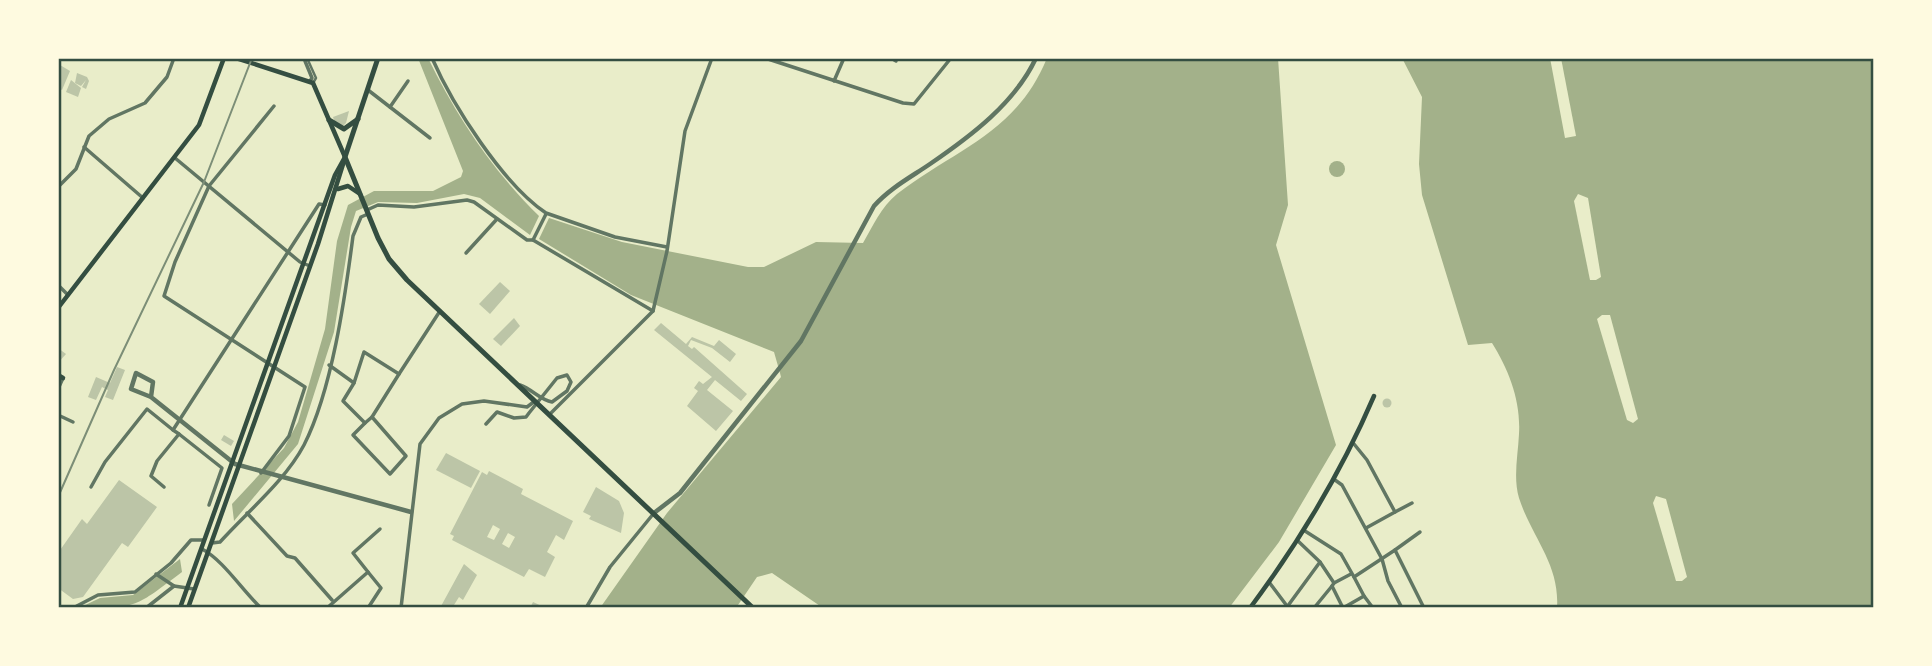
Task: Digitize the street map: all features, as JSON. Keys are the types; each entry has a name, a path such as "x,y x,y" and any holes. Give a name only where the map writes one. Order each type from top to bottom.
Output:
{"highway":[{"path":"378,58 345,157 377,238 394,266 753,608"},
{"path":"329,120 344,129 359,117"}],"main road":[{"path":"58,308 199,125 224,58"},
{"path":"188,608 268,363 335,195 345,157 312,82 236,58"},
{"path":"235,464 274,367 325,205 345,157"},
{"path":"335,195 343,185 360,194"},
{"path":"1250,608 1305,531 1335,480 1374,396"},
{"path":"180,608 205,550"}],"street":[{"path":"58,187 75,171 86,140 101,125 145,103 167,77 174,58"},
{"path":"308,58 305,61 312,82"},
{"path":"432,58 450,93 500,171 545,215 615,237 667,249"},
{"path":"550,414 654,309 667,249 685,131 712,58"},
{"path":"765,58 903,103 914,104 951,58"},
{"path":"834,80 844,58"},
{"path":"891,58 896,61"},
{"path":"586,608 610,567 654,513 680,493 800,341 858,233 884,195 956,145 1004,104 1024,80 1036,58"},
{"path":"390,107 408,81"},
{"path":"368,90 430,138"},
{"path":"259,472 289,436 305,388 164,296 175,262 209,186 274,106"},
{"path":"83,147 143,198"},
{"path":"175,158 307,265"},
{"path":"73,608 98,595 135,592 157,575 191,540 220,542 303,446 329,365 353,236 361,217 378,205 414,207 467,200 527,240 534,239 654,309"},
{"path":"173,429 319,204 325,205"},
{"path":"534,239 545,215"},
{"path":"466,253 497,219"},
{"path":"58,285 68,295"},
{"path":"372,417 406,456 390,474 353,435 372,417 440,311"},
{"path":"365,423 343,401 354,383 365,352 399,374"},
{"path":"329,365 354,383"},
{"path":"151,397 153,382 136,373 130,387 151,397 235,464 411,512"},
{"path":"486,424 497,412 521,419 526,417 557,378 564,374 571,380 567,391 550,402 518,385"},
{"path":"58,389 60,376"},
{"path":"401,608 420,444 439,418 462,404 476,401 527,407 535,401"},
{"path":"91,487 111,453 147,409 222,468 209,505"},
{"path":"58,415 73,422"},
{"path":"164,487 151,476 157,461 179,434"},
{"path":"1354,444 1367,460 1395,512"},
{"path":"1335,480 1342,485 1366,528 1402,608"},
{"path":"1366,528 1412,503"},
{"path":"247,513 287,556 295,558 332,600"},
{"path":"368,608 381,588 353,553 380,529"},
{"path":"1305,531 1341,554 1373,608"},
{"path":"1314,608 1333,584 1382,559 1420,532"},
{"path":"1298,541 1320,562 1343,608 1364,596"},
{"path":"205,550 219,559 236,584 261,608"},
{"path":"1395,550 1424,608"},
{"path":"1269,582 1288,608 1320,562"},
{"path":"327,608 332,600 368,572"},
{"path":"157,575 172,585 194,589"},
{"path":"146,608 172,585"}],"shaded area":[{"path":"418,58 428,58 477,142 506,180 539,216 530,235 480,198 464,194 417,203 378,202 356,211 334,332 298,444 234,521 232,504 284,448 298,422 325,329 337,241 348,205 374,191 433,191 461,177 463,171"},
{"path":"1047,58 1278,58 1288,205 1276,245 1336,445 1279,542 1229,608 823,608 772,573 757,577 736,608 600,608 667,513 781,377 774,352 631,295 539,239 549,218 622,242 748,267 764,267 816,242 863,243 891,199 982,138 1019,105 1034,84"},
{"path":"1402,58 1874,58 1874,608 1557,608 1557,592 1550,564 1524,512 1517,490 1519,422 1513,386 1492,343 1468,345 1422,195 1419,164 1422,97"},
{"path":"1337,161 1343,163 1343,175 1337,177 1331,175 1329,169 1331,163"},
{"path":"180,559 182,572 145,599 126,606 79,608 100,598 133,595"}],"pier":[{"path":"1550,58 1561,58 1576,136 1565,138"},
{"path":"1578,194 1588,198 1601,277 1596,280 1590,280 1574,201"},
{"path":"1602,315 1610,315 1638,419 1633,423 1627,420 1597,319"},
{"path":"1656,496 1666,499 1687,577 1682,581 1676,581 1653,503"}],"building":[{"path":"60,65 70,71 62,90 58,88"},
{"path":"77,73 87,77 89,81 86,89 82,87 86,80 81,86 75,83"},
{"path":"71,80 81,88 78,97 66,92"},
{"path":"349,111 346,123 341,128 333,117"},
{"path":"500,282 510,291 490,314 479,304"},
{"path":"514,318 520,326 501,346 493,339"},
{"path":"661,323 686,344 692,337 714,346 719,340 736,354 730,362 712,348 691,340 688,346 692,349 694,347 747,394 741,401 715,380 707,390 733,411 716,431 687,406 698,391 694,388 699,381 703,384 712,377 654,330"},
{"path":"58,348 66,354 58,363"},
{"path":"117,367 125,370 113,400 105,397 108,390 102,387 96,400 88,397 96,377 110,383"},
{"path":"1387,398 1392,403 1387,408 1382,403"},
{"path":"224,435 234,441 231,446 221,440"},
{"path":"446,453 480,471 471,488 436,470"},
{"path":"489,471 523,489 521,494 573,521 564,540 556,535 547,552 555,557 545,577 529,569 524,577 452,540 454,536 450,534 482,472 487,475","holes":["493,525 500,529 494,540 487,537","508,533 515,537 509,548 502,544"]},
{"path":"119,480 157,507 128,547 122,543 83,597 73,599 58,588 58,553 82,519 87,524"},
{"path":"596,487 619,501 624,513 621,533 589,519 591,516 583,512"},
{"path":"464,564 477,575 463,600 459,597 454,605 460,608 440,608"},
{"path":"533,602 546,608 530,608"}],"railway":[{"path":"58,497 114,370 204,182 252,58"}]}
